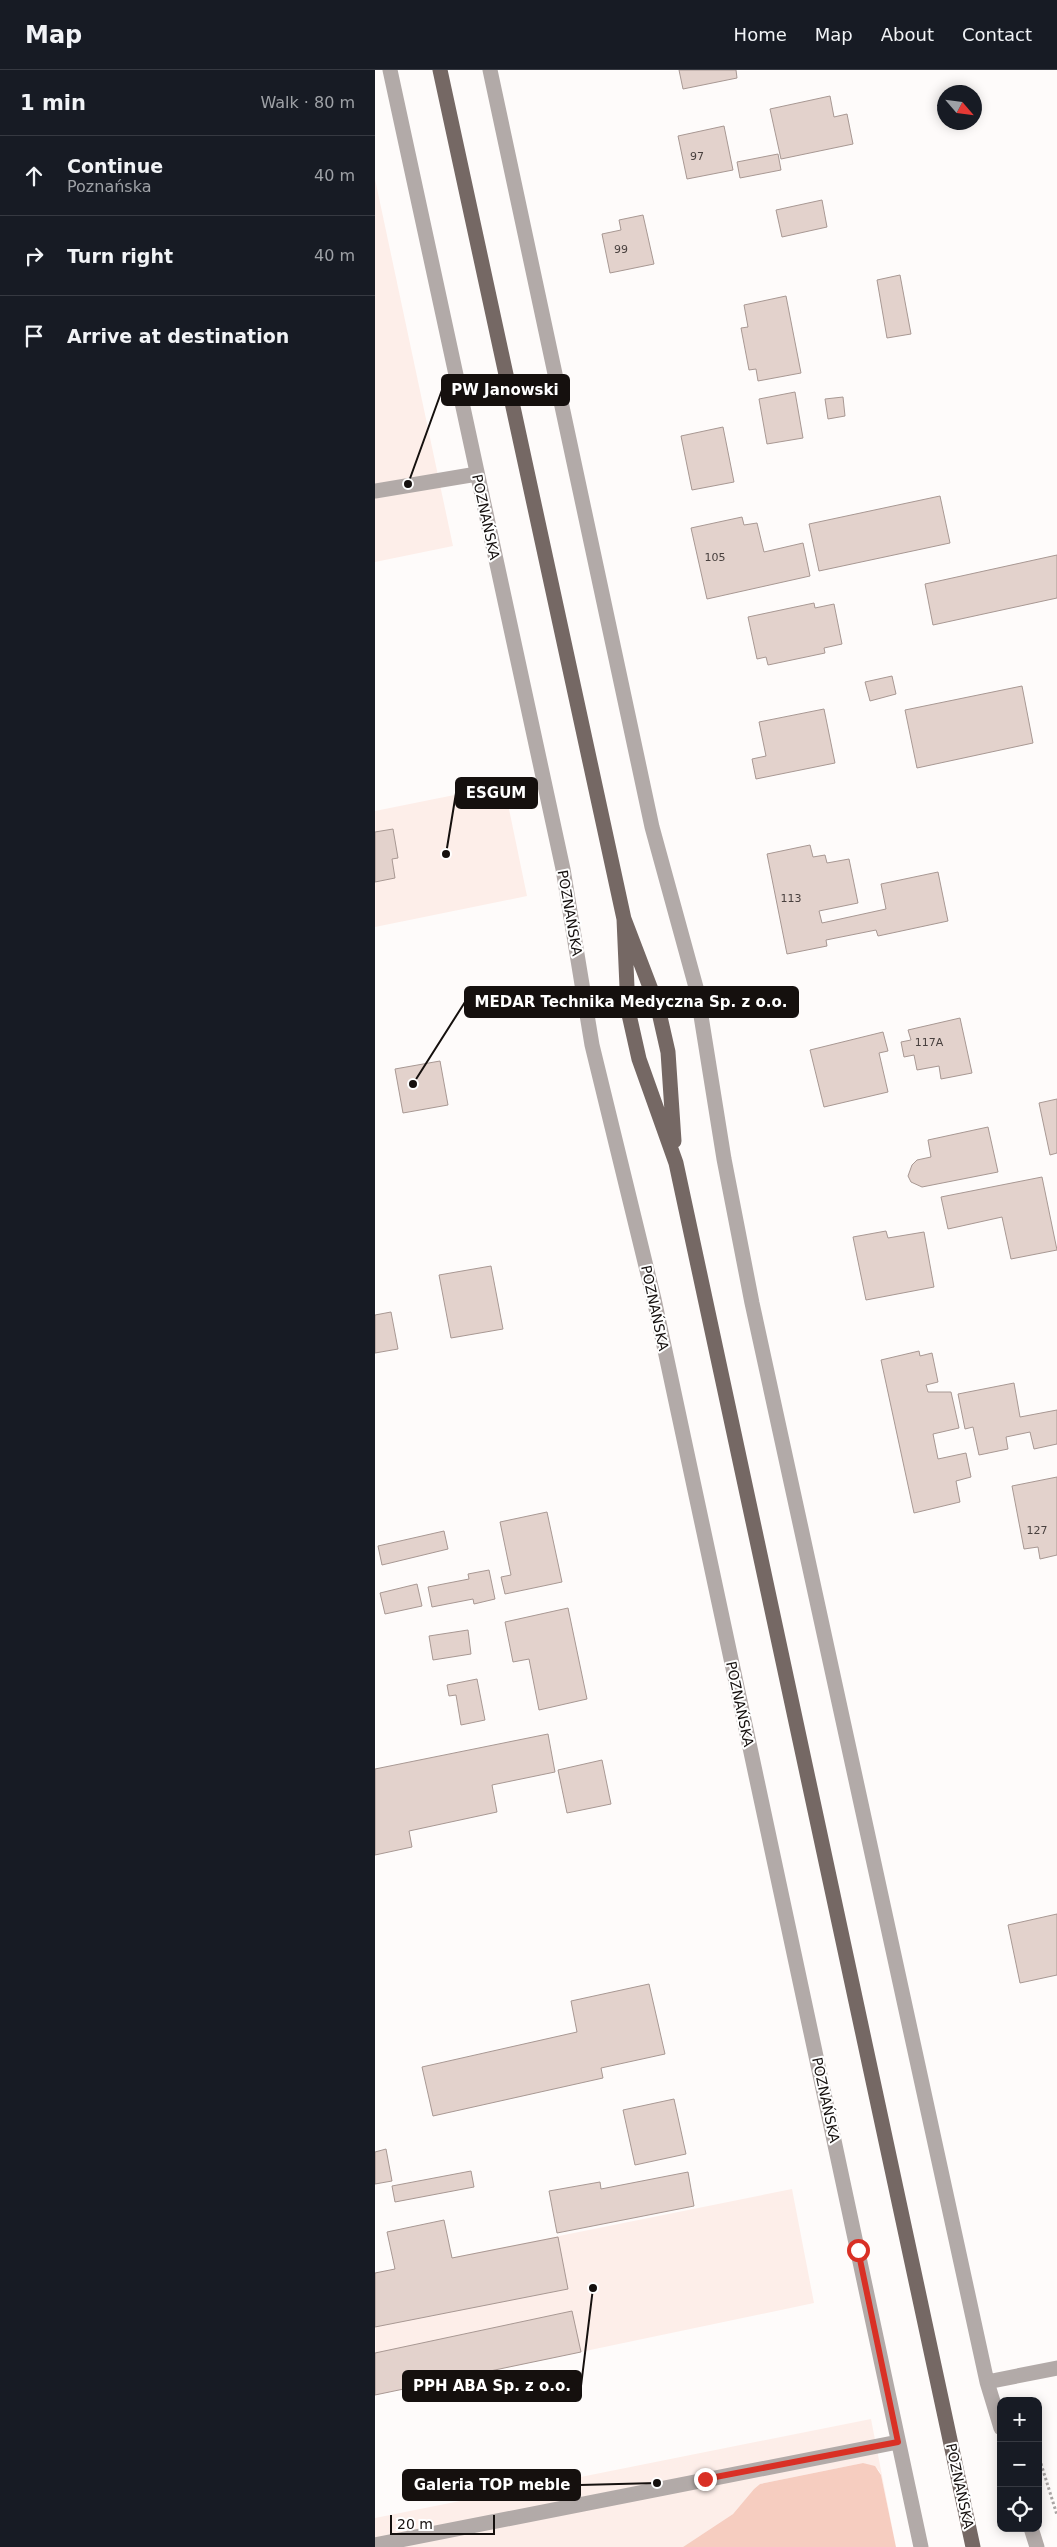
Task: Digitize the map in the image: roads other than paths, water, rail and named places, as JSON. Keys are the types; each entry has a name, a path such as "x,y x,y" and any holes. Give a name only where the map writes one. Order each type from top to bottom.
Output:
{"main road":[{"name":"POZNAŃSKA","path":"441,70 624,919 658,1008 667,1052 676,1163"},
{"name":"POZNAŃSKA","path":"624,919 629,1010 632,1028 639,1059 676,1163 973,2547"}],"street":[{"name":"POZNAŃSKA","path":"390,70 563,869 594,1052 626,1179 653,1299 921,2547"},
{"path":"490,70 652,827 697,991 724,1159 752,1303 987,2382 997,2415"},
{"path":"375,491 477,474"},
{"path":"987,2382 1057,2368"},
{"path":"375,2545 898,2442"},
{"path":"1032,2532 1037,2547"}],"place":[{"name":"PW Janowski","path":"408,484"},
{"name":"ESGUM","path":"446,854"},
{"name":"MEDAR Technika Medyczna Sp. z o.o.","path":"413,1084"},
{"name":"PPH ABA Sp. z o.o.","path":"593,2288"},
{"name":"Galeria TOP meble","path":"657,2483"}]}
